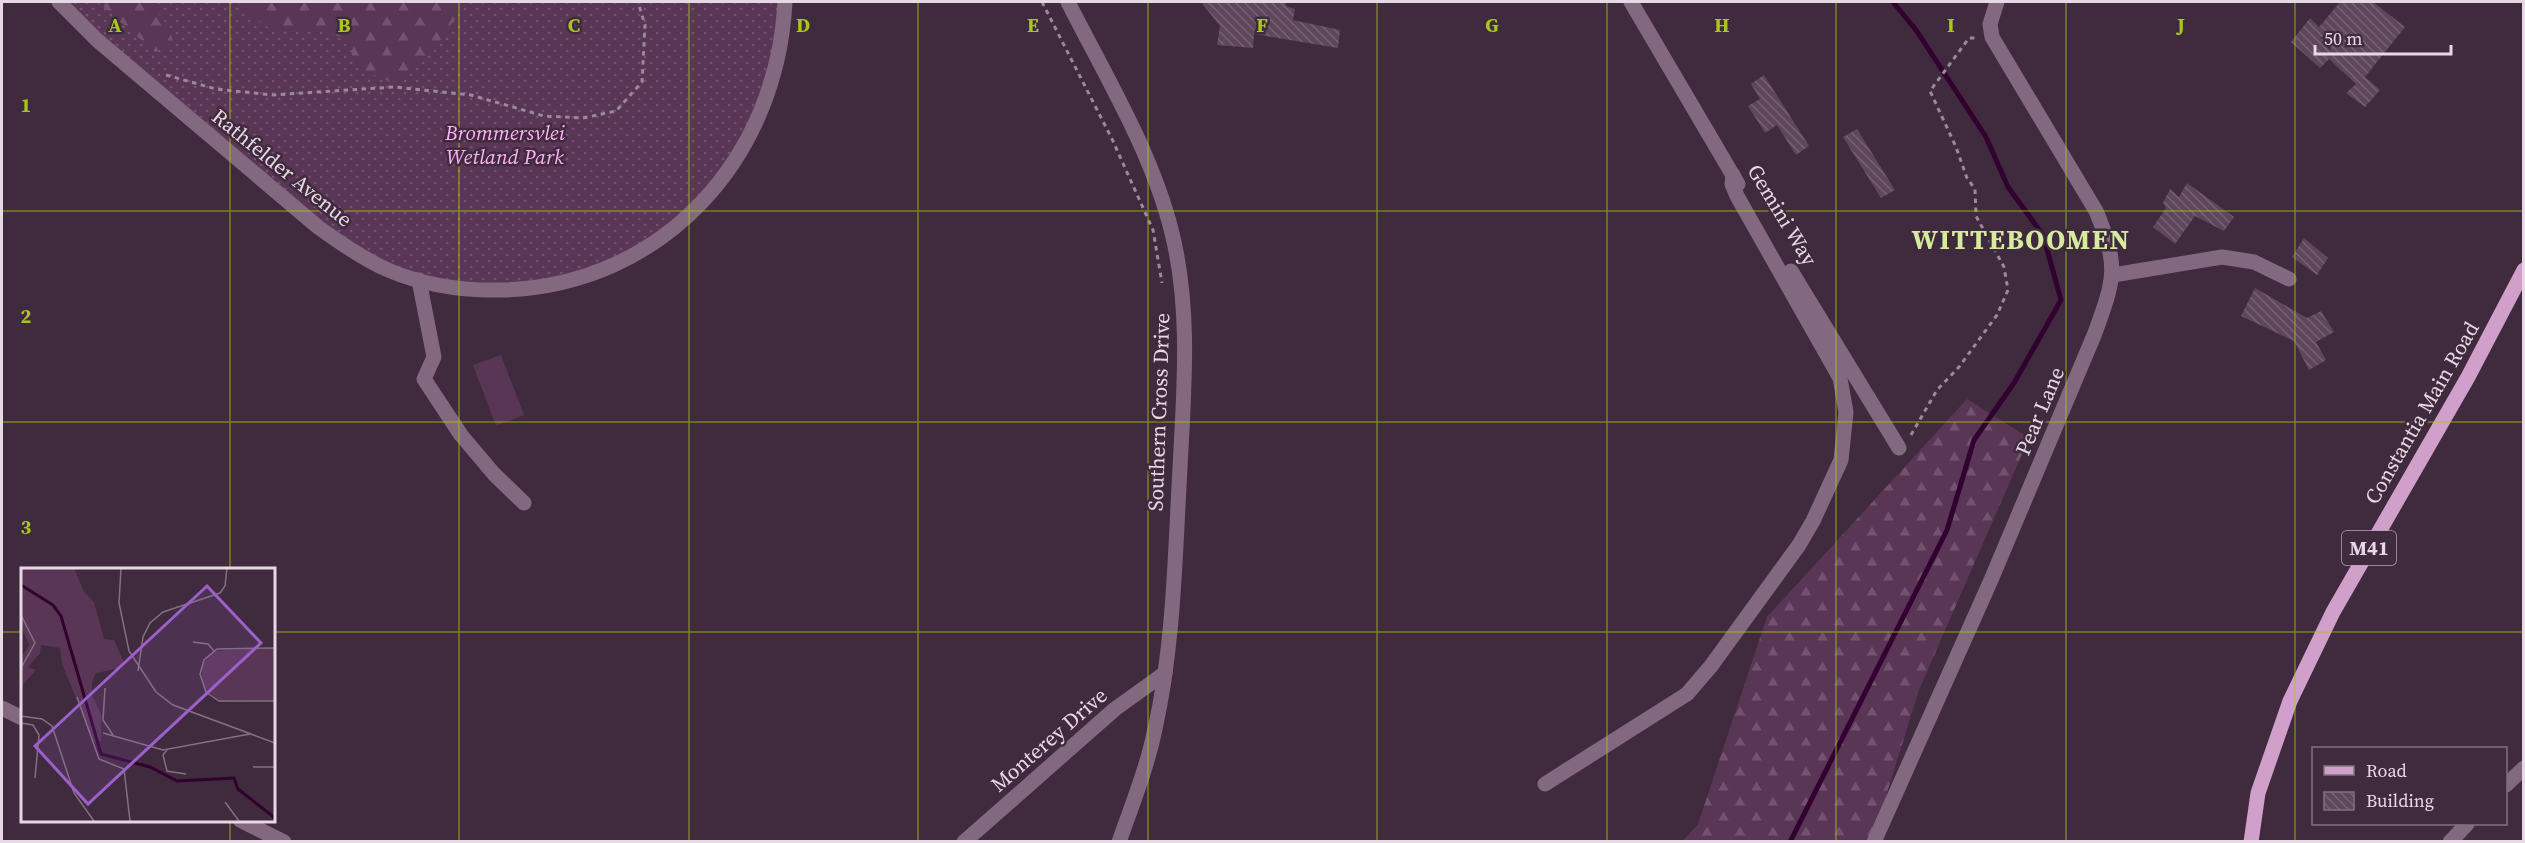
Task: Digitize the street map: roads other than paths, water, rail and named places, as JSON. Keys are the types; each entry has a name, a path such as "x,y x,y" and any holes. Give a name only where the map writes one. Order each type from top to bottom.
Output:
{"main road":[{"name":"Constantia Main Road","path":"2252,842 2258,793 2290,700 2333,612 2500,320 2523,270"}],"street":[{"name":"Rathfelder Avenue","path":"59,2 97,40 318,227 346,247 388,270 419,280 451,287 486,290 540,288 565,284 609,269 672,229 699,207 729,171 749,139 770,85 779,51 785,2"},
{"name":"Southern Cross Drive","path":"1068,2 1146,157 1172,233 1185,308 1184,383 1174,570 1165,673 1155,732 1119,842"},
{"name":"Gemini Way","path":"1631,2 1896,444"},
{"name":"Pear Lane","path":"1874,842 2005,548 2095,333 2109,297 2113,275 2109,242 2096,211 1992,37 1990,24 1997,2"},
{"path":"1545,784 1687,694 1711,666 1799,545 1813,521 1841,460 1846,422 1844,392 1840,378 1737,196 1732,184 1733,175"},
{"path":"2113,275 2222,257 2254,262 2289,279"},
{"path":"419,280 434,357 424,379 461,435 524,503"},
{"name":"Monterey Drive","path":"964,842 1115,709 1165,673"},
{"path":"2,708 21,718"},
{"path":"2507,783 2523,768"},
{"path":"244,822 284,842"},
{"path":"2450,842 2466,825"}],"waterway":[{"path":"1790,842 1947,530 1974,440 2014,383 2061,300 2043,235 2008,187 1986,137 1916,30 1893,2"}],"district":[{"name":"WITTEBOOMEN","path":"2021,240"}],"park label":[{"name":"Brommersvlei Wetland Park","path":"505,145"}]}
